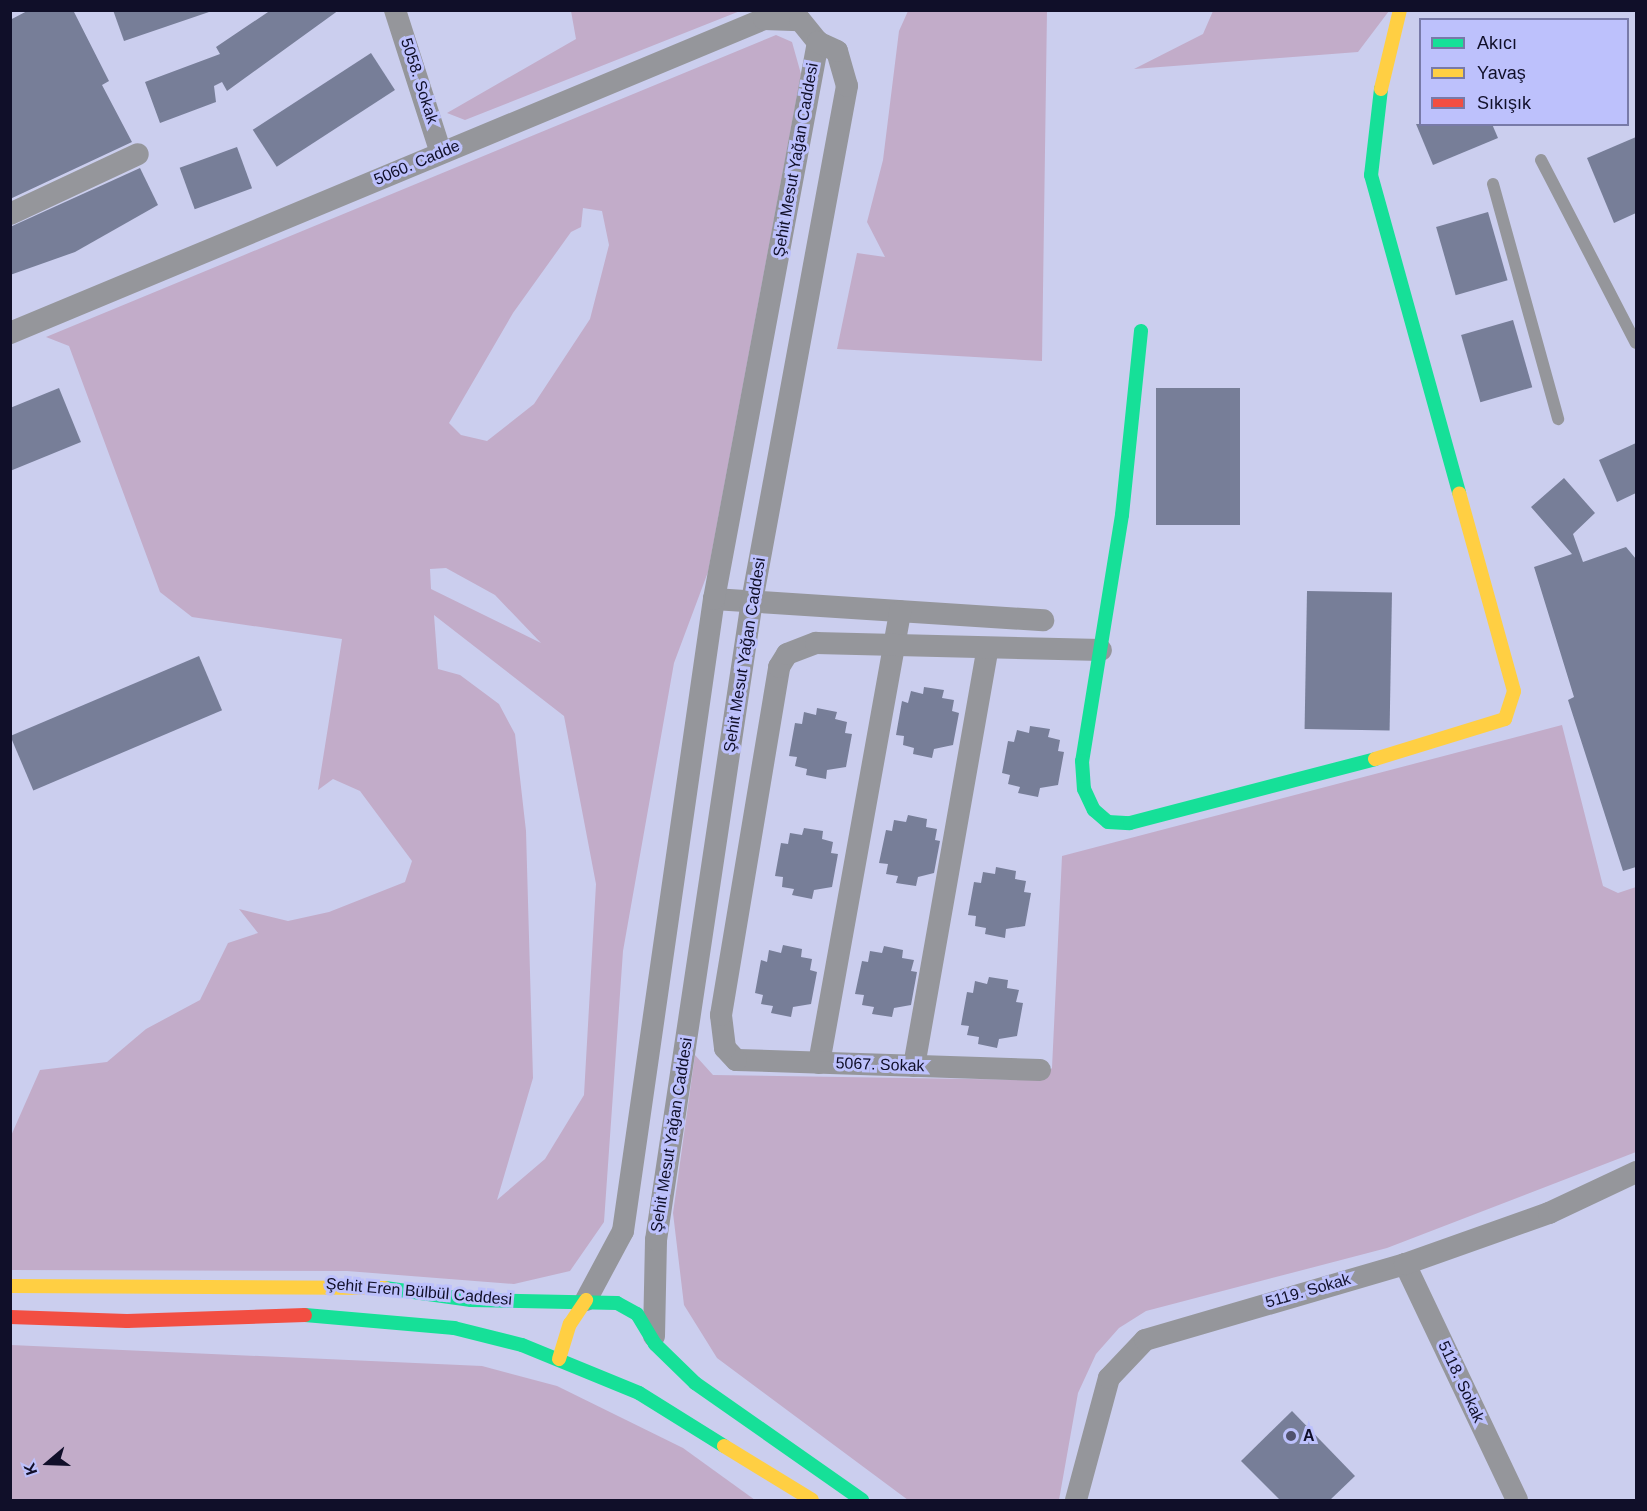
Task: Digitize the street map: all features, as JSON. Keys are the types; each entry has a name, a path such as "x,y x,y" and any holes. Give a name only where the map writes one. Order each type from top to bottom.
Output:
{"street":[{"name":"5058. Sokak","path":"395,10 441,153"},
{"path":"1141,331 1101,650 1082,777 1094,810 1116,824 1482,731 1512,708 1511,680 1371,175 1376,112 1400,10"},
{"name":"5060. Cadde","path":"10,333 764,20 800,21 818,42"},
{"name":"Şehit Mesut Yağan Caddesi","path":"586,1300 623,1231 714,599 818,42 837,51 847,86 752,601 656,1240 650,1360"},
{"path":"10,214 138,154"},
{"path":"714,599 1043,620"},
{"path":"819,1062 890,645 900,611"},
{"name":"5067. Sokak","path":"890,645 810,644 787,654 779,667 721,1015 724,1048 736,1060 1040,1070"},
{"path":"890,645 987,650 1101,650"},
{"path":"914,1066 987,650"},
{"name":"5119. Sokak","path":"1076,1500 1109,1378 1145,1340 1405,1263 1549,1213 1636,1172"},
{"name":"5118. Sokak","path":"1405,1263 1517,1500"},
{"name":"Şehit Eren Bülbül Caddesi","path":"10,1286 341,1284 471,1300 586,1300 628,1308 650,1360 737,1415 862,1500"},
{"path":"559,1359 570,1324 586,1300"},
{"name":"Şehit Eren Bülbül Caddesi","path":"10,1317 127,1321 365,1315 484,1335 559,1359 639,1393 812,1500"},
{"path":"639,1393 650,1360"}],"lane":[{"path":"1541,160 1636,343"},
{"path":"1493,184 1558,419"}],"shaded area":[{"path":"571,10 740,11 465,120 447,113 576,39"},
{"path":"908,11 1047,11 1042,361 837,349 857,253 885,257 867,222 883,160 899,31"},
{"path":"1213,11 1389,11 1358,52 1134,69 1203,34"},
{"path":"776,35 792,42 801,74 708,572 674,663 623,951 604,1222 570,1271 514,1284 347,1271 12,1270 10,1138 40,1070 107,1062 146,1029 200,1000 228,943 258,933 239,909 288,921 329,912 405,882 412,861 360,791 333,779 318,790 342,639 192,617 160,592 69,346 46,337","holes":["583,208 602,211 609,245 590,319 534,404 487,441 461,435 449,423 513,313 571,232 581,227","446,568 495,595 541,643 431,589 430,569","434,615 564,716 596,884 584,1095 545,1159 497,1200 533,1078 526,831 515,734 499,704 460,675 438,669"]},
{"path":"1562,725 1603,886 1618,893 1636,887 1636,1152 1387,1248 1146,1311 1119,1328 1096,1354 1078,1393 1059,1500 908,1500 717,1358 684,1305 673,1213 695,1055 713,1075 1038,1080 1052,1068 1062,856"},
{"path":"11,1345 482,1366 557,1386 683,1448 755,1500 11,1500"}],"building":[{"path":"29,10 73,10 109,81 102,85 132,142 10,199 10,20"},
{"path":"113,10 209,10 209,12 124,41"},
{"path":"271,10 339,10 227,91 222,82 214,86 216,102 160,123 145,82 220,54 216,47"},
{"path":"371,53 395,90 277,167 253,130"},
{"path":"1416,124 1419,126 1493,126 1498,138 1433,165"},
{"path":"1636,137 1636,213 1614,223 1587,158"},
{"path":"237,147 252,188 195,209 180,168"},
{"path":"140,168 158,205 75,252 10,275 10,227"},
{"path":"1488,212 1508,280 1456,295 1436,227"},
{"path":"1513,320 1532,387 1480,402 1461,335"},
{"path":"59,388 81,442 10,471 10,408"},
{"path":"1156,388 1240,388 1240,525 1156,525"},
{"path":"1636,443 1636,493 1617,502 1599,460"},
{"path":"1564,478 1595,513 1573,534 1583,562 1626,547 1636,559 1636,867 1623,871 1568,700 1574,697 1534,567 1572,554 1531,507"},
{"path":"1307,591 1392,592 1390,730 1305,729"},
{"path":"199,656 222,710 33,790 10,736"},
{"path":"924,687 944,690 942,698 954,700 952,711 959,713 953,745 934,749 932,758 913,754 914,748 903,745 904,736 896,735 902,701 908,703 911,691 923,694"},
{"path":"817,708 837,712 835,719 847,722 845,733 852,734 846,767 827,770 826,779 806,775 807,769 795,766 797,757 789,756 795,723 802,724 804,712 816,715"},
{"path":"1030,726 1050,729 1048,737 1060,740 1058,751 1064,752 1058,785 1040,788 1038,797 1018,793 1020,787 1008,784 1010,775 1002,773 1008,741 1014,742 1017,730 1029,733"},
{"path":"908,815 927,819 926,827 937,829 935,840 940,841 934,873 918,877 916,886 896,883 898,876 886,874 888,864 879,863 886,830 892,831 894,820 906,822"},
{"path":"804,828 823,831 822,839 833,842 831,853 838,854 832,887 814,890 812,899 792,895 794,889 782,887 783,877 775,876 781,843 788,844 790,833 802,835"},
{"path":"996,867 1016,871 1015,879 1026,881 1024,892 1031,893 1025,926 1006,929 1005,938 985,934 986,928 975,926 976,916 968,915 974,882 981,883 983,872 995,874"},
{"path":"783,945 802,949 801,957 812,959 810,970 817,972 811,1004 793,1007 791,1017 771,1013 773,1006 761,1004 763,995 755,993 761,960 767,962 769,950 781,953"},
{"path":"884,946 903,950 902,958 914,960 911,971 917,972 911,1005 894,1008 892,1017 872,1014 874,1007 862,1005 864,995 855,994 862,961 868,962 870,951 882,953"},
{"path":"989,977 1008,980 1007,988 1019,990 1016,1002 1023,1003 1017,1036 999,1039 997,1048 978,1044 979,1037 967,1035 969,1026 961,1025 967,992 973,993 975,981 987,984"},
{"name":"A","path":"1292,1411 1355,1476 1330,1500 1280,1500 1241,1461"}],"traffic: fast":[{"path":"1381,89 1371,175 1459,493"},
{"path":"1141,331 1122,515 1082,761 1084,789 1094,810 1108,822 1130,823 1375,759"},
{"path":"385,1288 471,1300 617,1303 637,1314 655,1344 695,1383 862,1500"},
{"path":"305,1315 454,1328 522,1345 639,1393 724,1446"}],"traffic: slow":[{"path":"1381,89 1400,10"},
{"path":"1375,759 1505,719 1514,691 1459,493"},
{"path":"10,1286 385,1288"},
{"path":"559,1359 570,1324 586,1300"},
{"path":"724,1446 812,1500"}],"traffic: jam":[{"path":"10,1317 127,1321 305,1315"}],"place":[{"name":"A","path":"1291,1436"}]}
